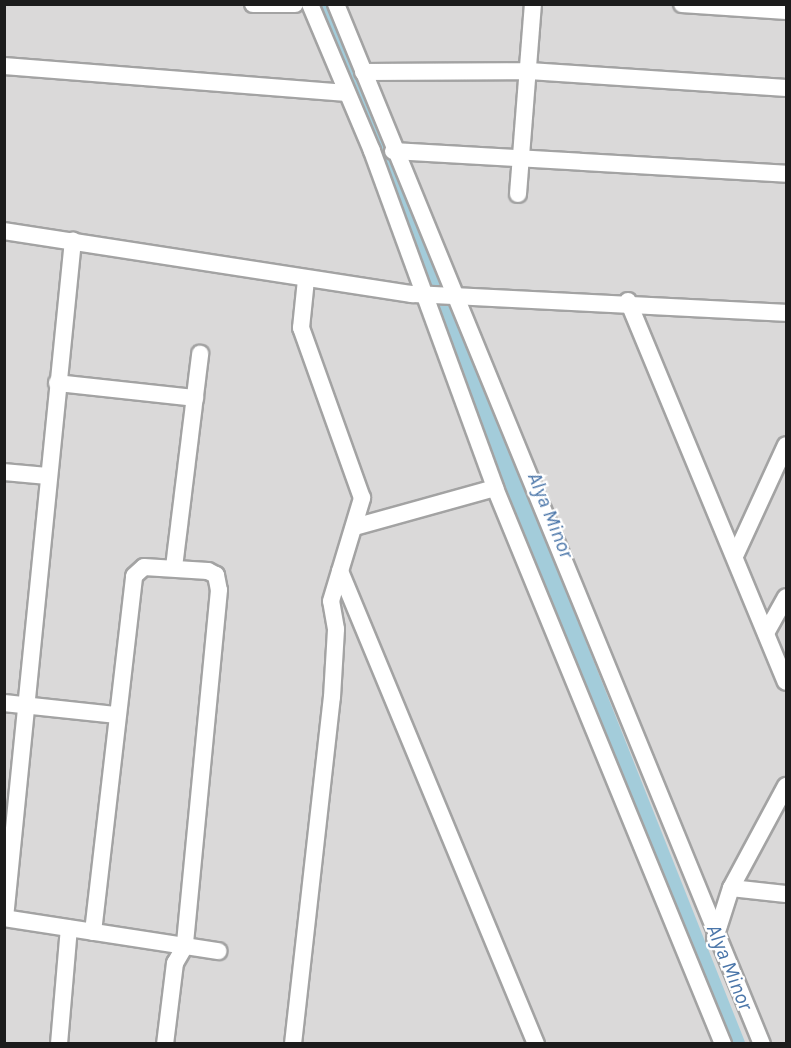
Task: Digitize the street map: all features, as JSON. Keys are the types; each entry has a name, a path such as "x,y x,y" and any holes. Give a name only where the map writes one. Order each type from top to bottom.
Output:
{"street":[{"path":"253,4 295,4"},
{"path":"310,4 425,295 495,488 723,1044"},
{"path":"336,4 393,151 457,297 715,938 762,1044"},
{"path":"518,194 533,4"},
{"path":"682,4 786,11"},
{"path":"4,66 347,93"},
{"path":"363,72 529,71 786,88"},
{"path":"393,151 522,155 786,174"},
{"path":"4,231 73,240 306,280 425,295 628,301 786,313"},
{"path":"73,240 22,705 5,918 218,951"},
{"path":"293,1044 332,698 336,629 331,601 358,526 360,489 301,328 306,280"},
{"path":"628,301 786,682"},
{"path":"174,567 200,354"},
{"path":"57,383 195,398"},
{"path":"735,556 786,445"},
{"path":"4,472 48,476"},
{"path":"358,526 495,488"},
{"path":"93,932 116,715 134,576 144,567 174,567 216,575 219,590 185,946 175,963 165,1044"},
{"path":"340,571 536,1044"},
{"path":"766,633 786,597"},
{"path":"4,703 116,715"},
{"path":"715,938 731,888 785,791"},
{"path":"731,888 786,894"},
{"path":"59,1044 69,928"}],"shaded area":[{"path":"5,5 786,5 786,1043 5,1043"}],"waterway":[{"name":"Alya Minor","path":"322,4 735,1044"}]}
